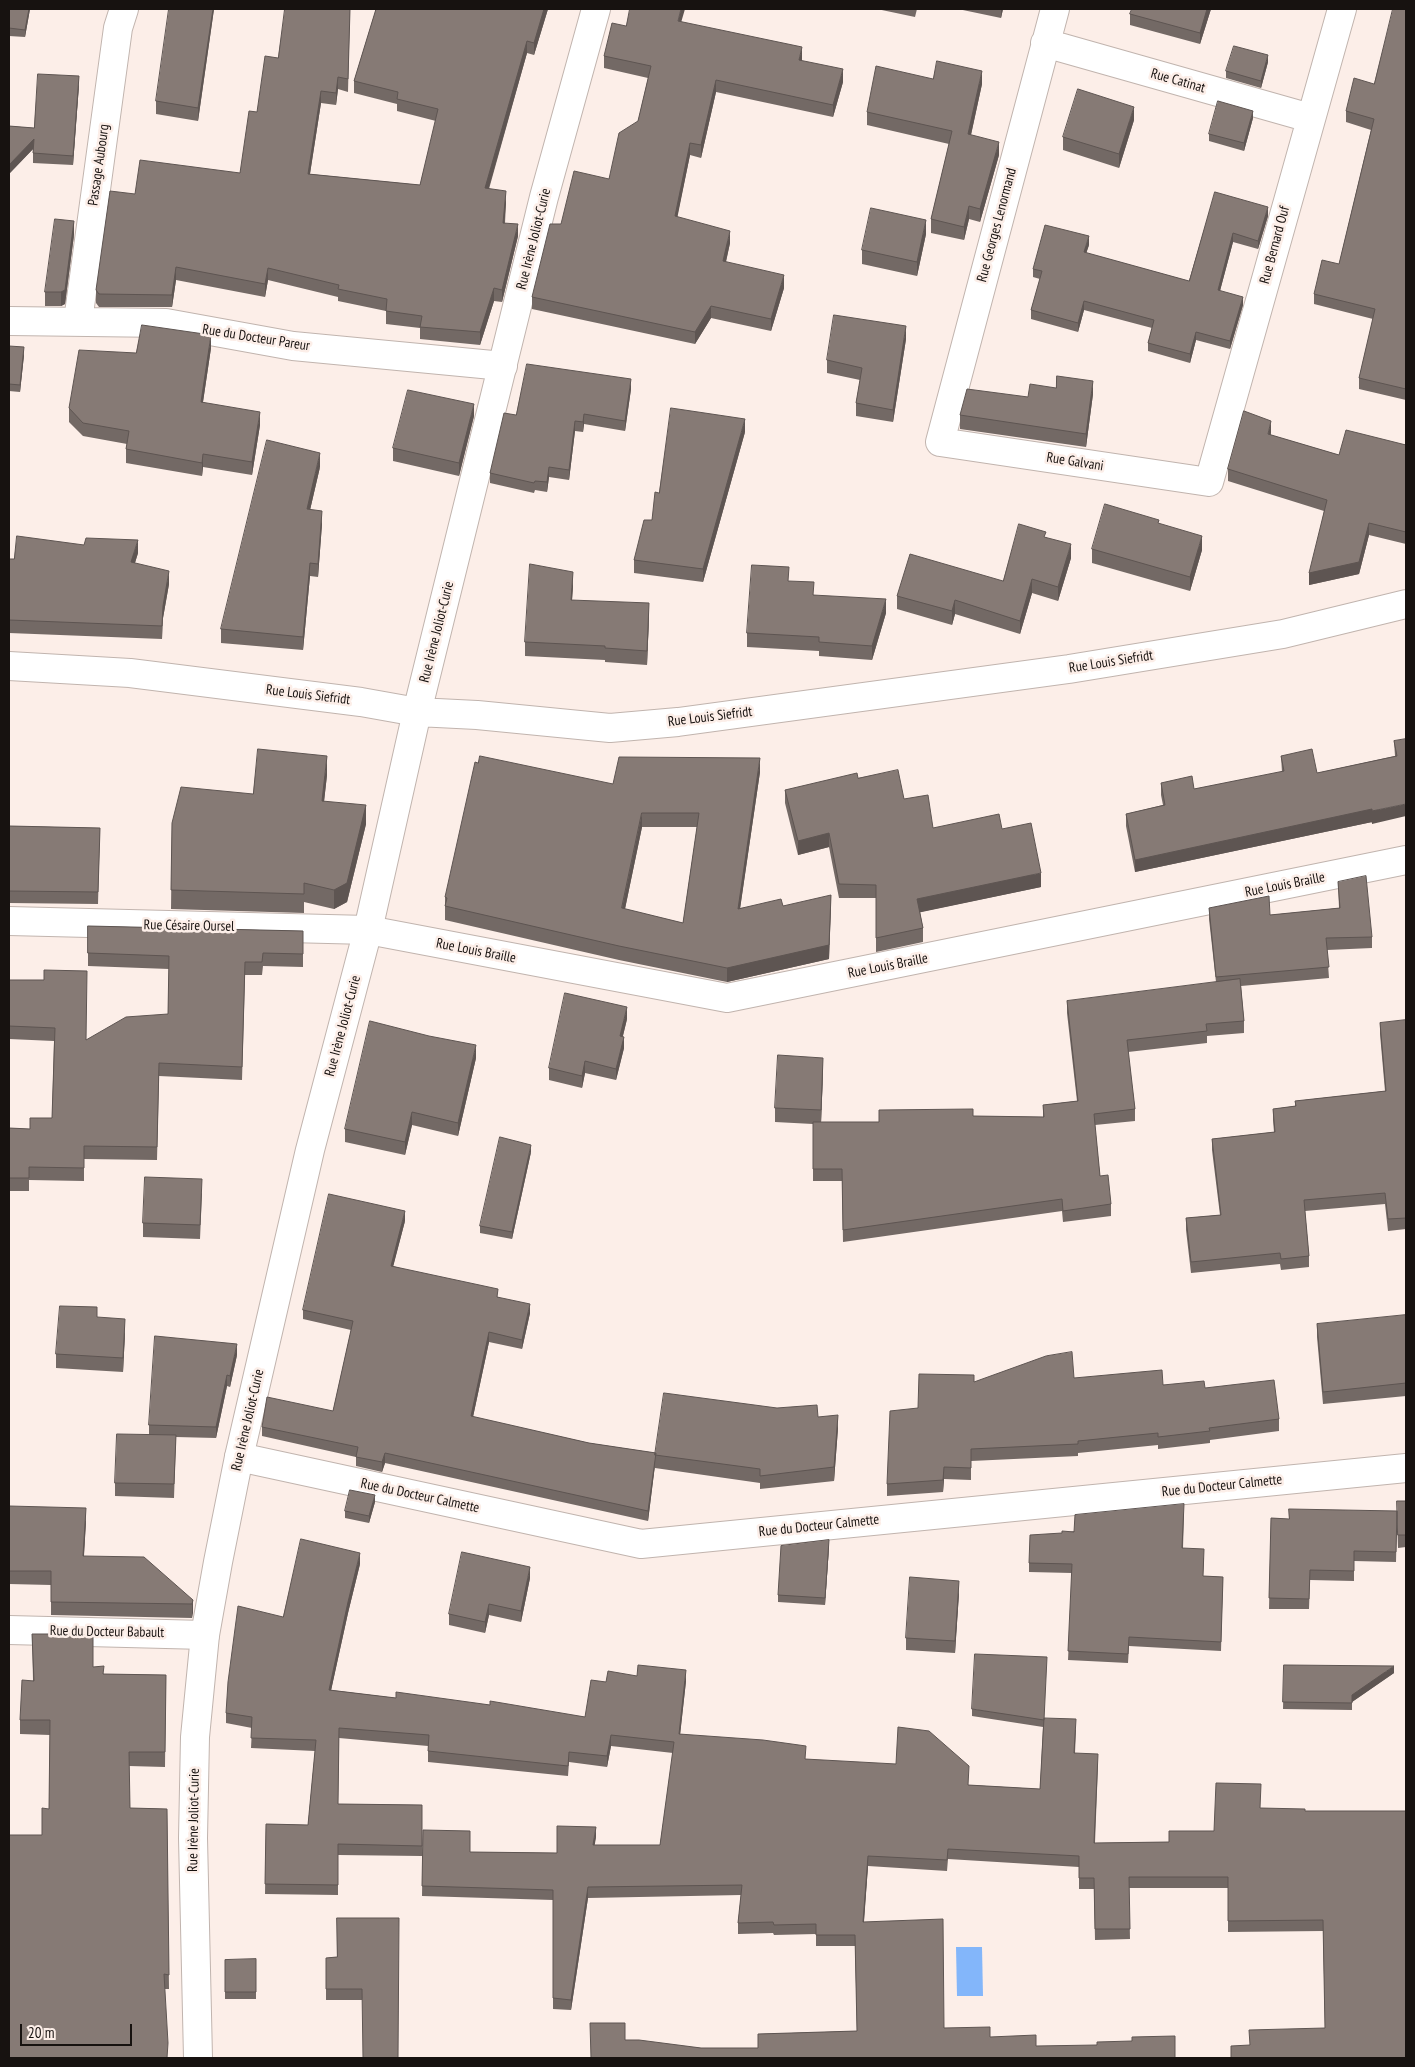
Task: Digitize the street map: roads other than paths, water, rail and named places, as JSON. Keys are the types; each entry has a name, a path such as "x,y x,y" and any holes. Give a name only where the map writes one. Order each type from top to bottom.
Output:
{"street":[{"name":"Passage Aubourg","path":"78,321 118,28 124,9"},
{"name":"Rue Irène Joliot-Curie","path":"198,2058 192,1838 195,1737 205,1635 238,1457 310,1150 368,930 417,712 544,198 596,9"},
{"name":"Rue Georges Lenormand","path":"940,442 1055,9"},
{"name":"Rue Bernard Ouf","path":"1209,482 1342,9"},
{"name":"Rue Catinat","path":"1045,43 1310,118"},
{"name":"Rue du Docteur Pareur","path":"9,321 166,323 293,346 503,366"},
{"name":"Rue Galvani","path":"940,442 1209,482"},
{"name":"Rue Louis Siefridt","path":"9,666 130,673 360,702 417,712 477,715 610,728 678,722 1069,669 1283,634 1406,604"},
{"name":"Rue Louis Braille","path":"368,930 727,998 1406,860"},
{"name":"Rue Césaire Oursel","path":"9,922 368,930"},
{"name":"Rue du Docteur Calmette","path":"238,1457 641,1544 1406,1468"},
{"name":"Rue du Docteur Babault","path":"9,1630 205,1635"}],"water":[{"path":"956,1947 982,1947 983,1996 957,1996"}]}
